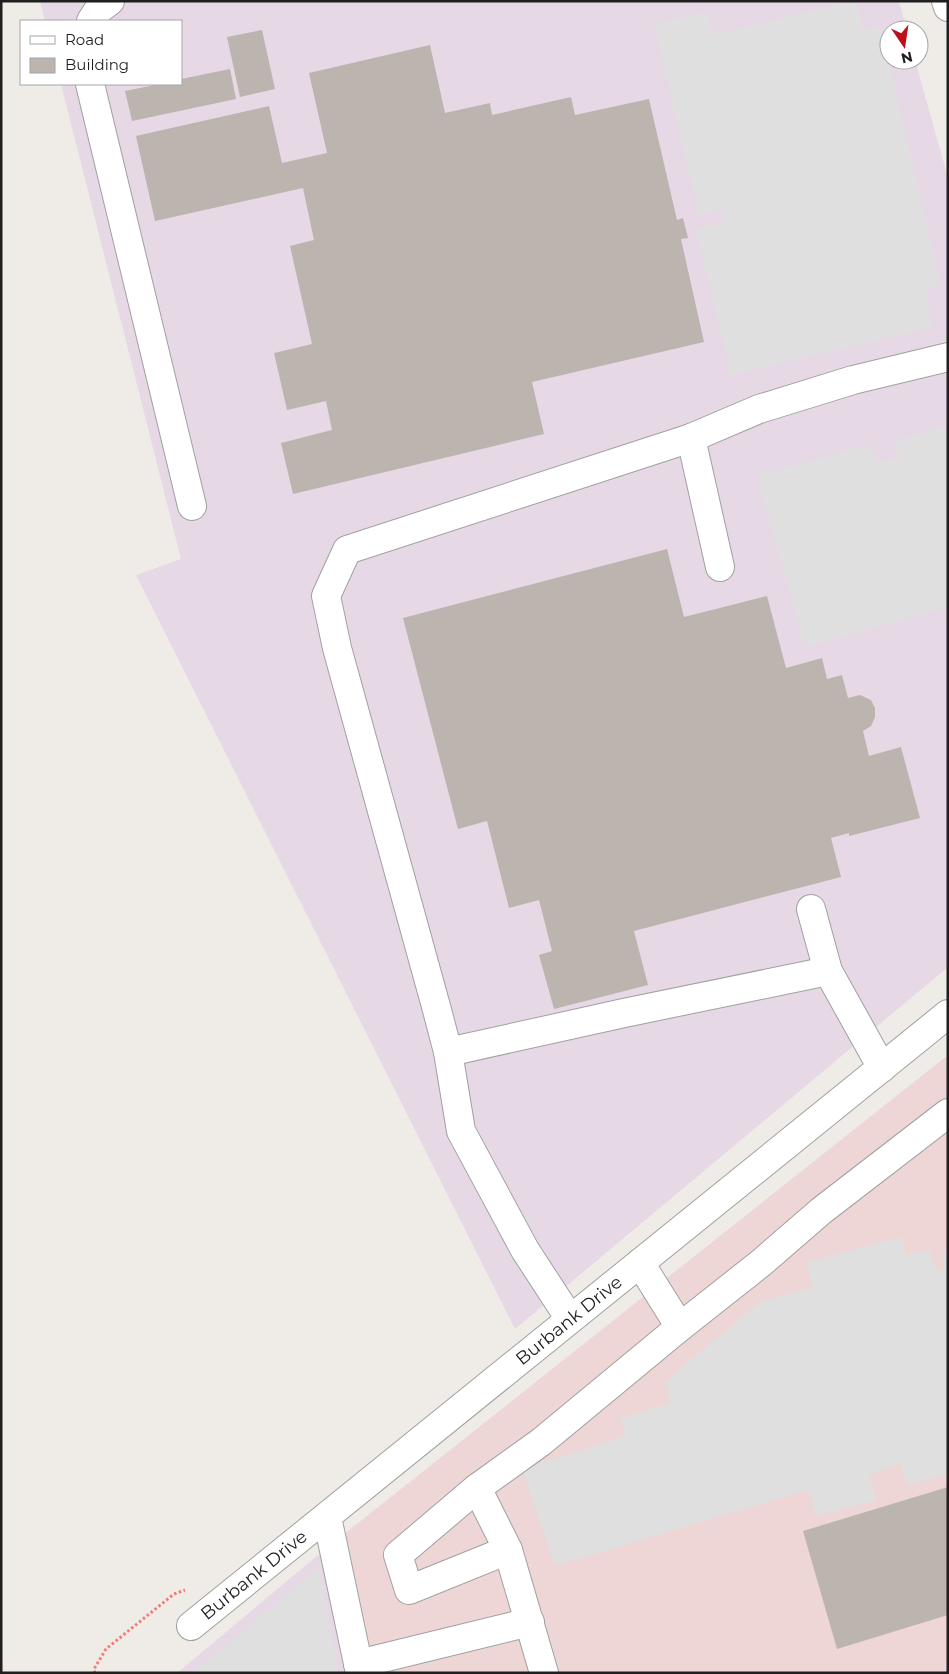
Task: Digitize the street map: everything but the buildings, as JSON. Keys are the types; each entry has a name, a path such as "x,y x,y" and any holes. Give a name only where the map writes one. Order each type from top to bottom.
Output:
{"street":[{"path":"92,20 98,10 110,1"},
{"path":"946,1 948,7"},
{"path":"90,85 192,506"},
{"path":"570,1319 525,1250 461,1131 448,1052 337,648 326,596 347,550 691,438 758,409 853,380 948,357"},
{"path":"691,438 720,567"},
{"path":"811,909 828,971 882,1068"},
{"path":"448,1052 828,971"},
{"name":"Burbank Drive","path":"191,1626 948,1014"},
{"path":"508,1550 409,1590 398,1555 477,1488 541,1442 821,1212 948,1113"},
{"path":"640,1263 680,1327"},
{"path":"477,1488 508,1550 544,1673"},
{"path":"327,1517 359,1669 530,1622"}],"path":[{"path":"95,1673 94,1669 106,1649 174,1594 185,1590"}],"shaded area":[{"path":"40,1 899,1 904,20 879,20 879,70 918,70 948,178 948,967 515,1329 136,575 181,559 61,85 182,85 182,20 45,20"},
{"path":"856,1 863,30 879,26 879,70 890,70 941,285 925,290 933,327 731,375 696,229 724,222 721,209 699,215 654,24 707,11 712,35"},
{"path":"948,425 948,611 946,608 805,647 757,476 871,444 877,463 899,457 895,441"},
{"path":"948,1055 948,1673 351,1673 324,1550"},
{"path":"902,1237 906,1255 929,1250 937,1271 945,1269 942,1254 948,1252 948,1474 908,1485 900,1464 869,1475 877,1500 817,1516 808,1490 555,1566 522,1469 626,1436 621,1418 670,1403 666,1381 760,1302 813,1287 806,1262"},
{"path":"324,1550 351,1673 177,1673"},
{"path":"319,1568 338,1672 193,1673"}]}
